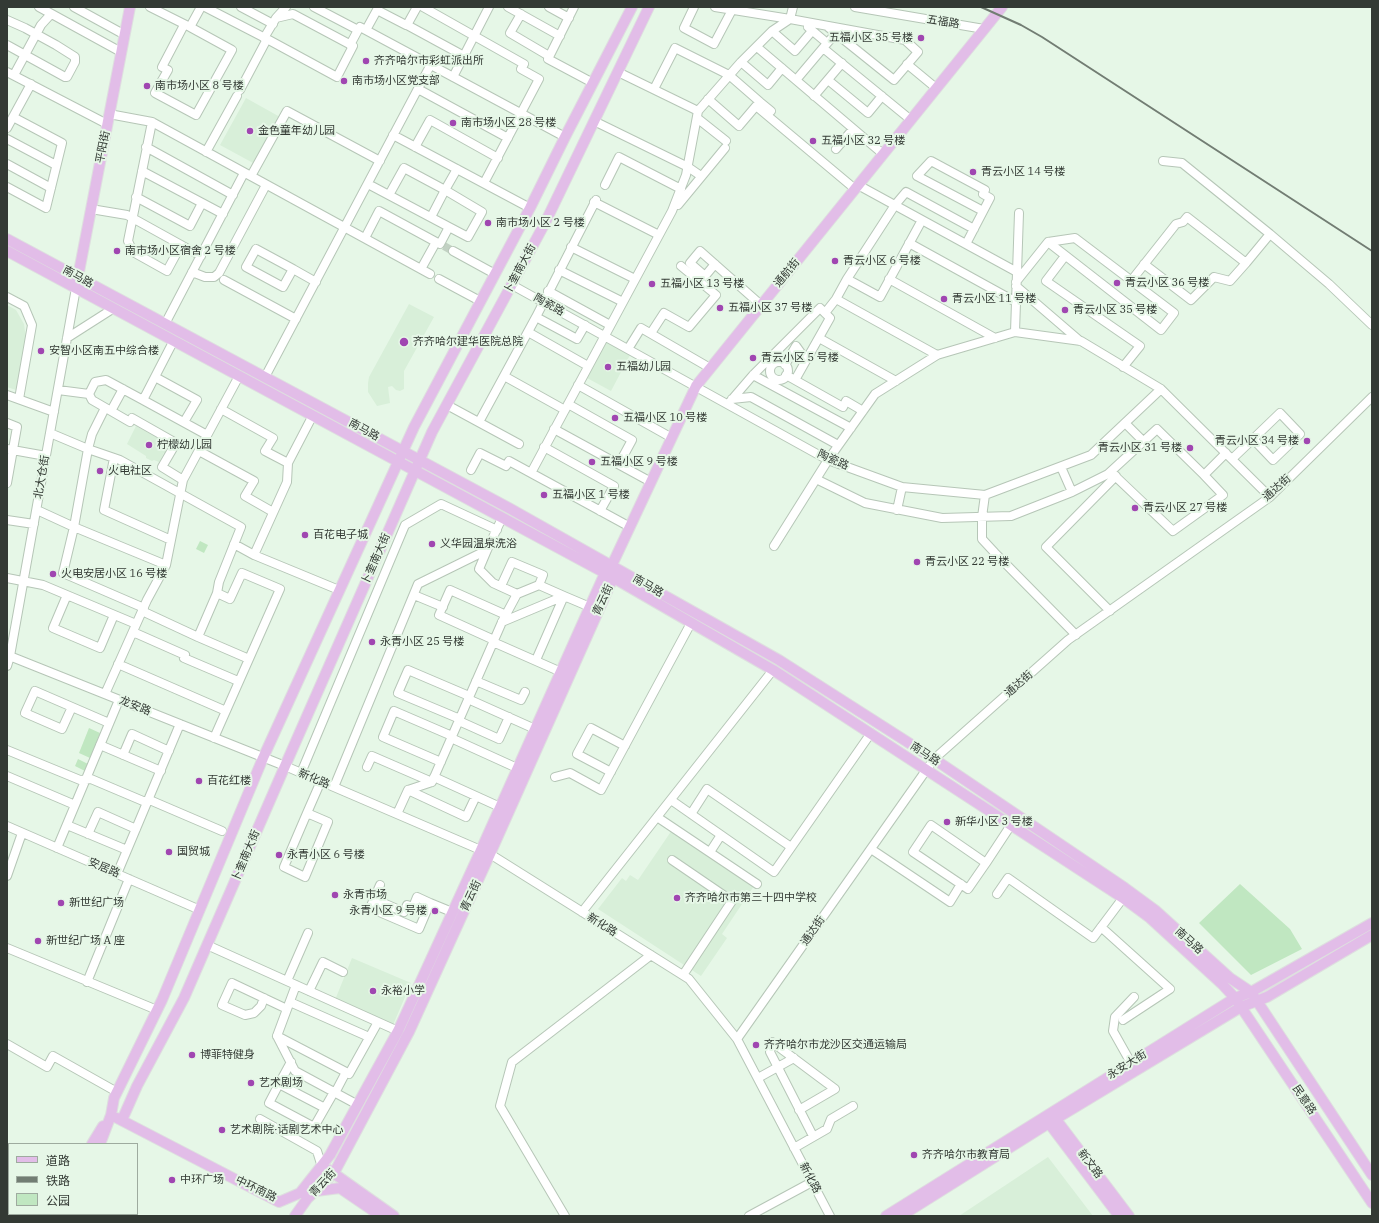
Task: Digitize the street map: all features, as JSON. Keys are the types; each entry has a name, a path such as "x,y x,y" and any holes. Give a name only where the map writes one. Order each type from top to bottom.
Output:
{"main road":[{"name":"平阳街","path":"76,288 130,7"},
{"name":"卜奎南大街","path":"100,1143 111,1115 114,1098 157,1010 263,758 402,451 530,208 632,7"},
{"name":"卜奎南大街","path":"122,1120 137,1086 184,998 432,432 545,223 649,7"},
{"name":"通航街","path":"610,572 696,386 1002,7"},
{"name":"南马路","path":"7,239 420,460 610,572 691,623 773,670 1123,898 1150,918 1222,984 1235,998"},
{"name":"南马路","path":"7,250 502,518 610,572 779,660 934,759 1126,888 1155,910 1230,978 1254,996"},
{"name":"青云街","path":"300,1193 330,1155 398,1031 452,912 485,852 500,807 590,608 610,572"},
{"name":"青云街","path":"295,1216 307,1199 334,1173 409,1032 485,852 610,572"},
{"name":"永安大街","path":"886,1216 1050,1118 1241,1007 1254,996 1372,923"},
{"name":"永安大街","path":"901,1216 1131,1063 1235,998 1254,996 1267,997 1372,935"},
{"name":"民意路","path":"1254,996 1372,1175"},
{"name":"民意路","path":"1235,998 1372,1203"},
{"path":"93,1143 111,1115"},
{"name":"中环南路","path":"111,1115 279,1202 300,1193 340,1188 381,1216"},
{"name":"新文路","path":"1050,1118 1119,1216"},
{"name":"新文路","path":"1050,1118 1129,1216"},
{"path":"322,1167 334,1173 394,1216"},
{"path":"68,1215 72,1216"}],"street":[{"path":"39,7 121,52"},
{"path":"74,7 125,35"},
{"path":"150,7 187,26 232,50 196,115 155,93 168,70 162,67 187,26 202,7"},
{"path":"205,7 337,77 353,46 293,14 274,21 241,7"},
{"path":"206,152 238,93 274,21 285,7"},
{"path":"314,7 362,30 565,137"},
{"path":"417,7 407,25 464,56"},
{"path":"423,7 524,64 522,69 539,79 484,183"},
{"path":"452,77 489,7"},
{"path":"508,7 560,36"},
{"path":"549,7 569,18"},
{"path":"549,56 574,7"},
{"path":"694,7 684,28 714,44 732,10"},
{"path":"715,7 905,40 918,52 894,80 828,27"},
{"path":"531,473 672,211 686,175 697,114 708,99 741,62 772,31 790,19 793,7"},
{"name":"五福路","path":"855,7 984,29"},
{"path":"350,45 376,10 380,9 406,26"},
{"path":"51,14 41,25 25,55 11,74 108,119 152,122 430,274"},
{"path":"521,14 510,33 549,56 548,59 593,83"},
{"path":"7,20 36,34 75,57 75,62 67,77 7,45"},
{"path":"800,21 812,31 842,63 911,120"},
{"path":"772,31 795,51 812,31"},
{"path":"796,80 836,33"},
{"path":"757,47 883,154"},
{"path":"654,90 675,48 729,75 767,115 856,187 896,205 1017,272"},
{"path":"741,62 768,85 782,68"},
{"path":"814,96 842,63"},
{"path":"907,64 936,88"},
{"path":"265,377 430,66"},
{"path":"618,72 697,114 725,145 672,211"},
{"path":"828,80 868,113 882,96"},
{"path":"7,128 11,118 32,84"},
{"path":"418,88 508,138"},
{"path":"708,99 740,126 758,104"},
{"path":"165,324 233,195 248,174 287,111 380,162"},
{"path":"7,187 46,208 62,143 11,118"},
{"path":"415,147 430,120 498,158"},
{"path":"594,121 688,167 701,176"},
{"path":"152,122 128,241 133,252 167,271 181,245"},
{"path":"836,149 853,129"},
{"path":"394,135 530,208"},
{"path":"7,139 56,166"},
{"path":"146,147 233,195"},
{"path":"605,184 619,157 681,189"},
{"path":"966,244 983,212 990,198 983,194 985,190 931,161 917,176 983,212"},
{"path":"1163,161 1182,163 1329,284 1372,325"},
{"path":"7,164 51,188"},
{"path":"368,184 468,237 482,212 404,168 389,195"},
{"path":"431,217 457,169"},
{"path":"142,171 223,214"},
{"path":"192,272 205,277 214,277 219,273 266,185"},
{"path":"825,313 836,299 847,279 906,192 974,229"},
{"path":"136,197 190,226 202,203"},
{"path":"478,422 544,302 548,291 595,201 659,235"},
{"path":"91,209 127,215 201,256"},
{"path":"365,238 380,211 440,244"},
{"path":"1015,332 1019,213"},
{"path":"1131,281 1176,224 1183,222 1187,217 1246,263"},
{"path":"847,279 880,296 922,220"},
{"path":"421,269 440,244 449,227"},
{"path":"1144,264 1191,300 1214,277 1230,281 1270,234"},
{"path":"1016,284 1048,242 1075,238 1174,313 1161,330 1048,242"},
{"path":"909,243 1016,302"},
{"path":"571,247 635,279"},
{"path":"293,269 283,287 246,267 256,249 293,269 316,282"},
{"path":"453,251 495,274"},
{"path":"1065,256 1046,281 1140,346 1123,366"},
{"path":"715,264 761,305"},
{"path":"651,333 664,313 689,327 716,295 682,266"},
{"path":"559,270 623,302"},
{"path":"439,279 480,301"},
{"path":"889,279 995,338"},
{"path":"224,280 296,319"},
{"path":"1016,284 1081,341 1160,389 1270,497"},
{"name":"陶瓷路","path":"512,285 696,386 730,401 828,460 902,487 985,495 1061,467 1091,455 1160,389"},
{"name":"北大仓街","path":"7,666 37,510 76,288"},
{"path":"548,291 610,325"},
{"path":"7,297 24,306 32,325 19,399"},
{"path":"836,299 936,355"},
{"path":"67,338 114,308"},
{"path":"730,401 756,376 820,308 830,318 795,380"},
{"path":"536,316 577,339 585,325"},
{"path":"628,349 641,328 710,368"},
{"path":"528,332 588,366"},
{"path":"774,546 828,460 875,394 936,355 1015,332 1081,341"},
{"path":"819,338 896,380"},
{"path":"143,400 174,340"},
{"path":"770,367 770,373 774,378 782,379 786,375 787,370 785,365 796,346 806,360"},
{"path":"756,376 777,362 785,365"},
{"path":"786,375 843,407 846,401 863,411"},
{"path":"105,694 143,610 166,565 183,480 240,376"},
{"path":"504,376 632,440 619,464"},
{"path":"756,376 851,428"},
{"path":"155,377 197,400 184,422"},
{"path":"89,394 95,382 106,380 208,435"},
{"path":"578,385 672,438"},
{"path":"123,389 92,434 74,527 63,573 198,637 249,659"},
{"path":"58,390 89,394"},
{"path":"7,394 54,412"},
{"path":"89,394 92,400 130,422 132,418 176,443 162,467 183,480"},
{"path":"730,401 751,397 838,445"},
{"name":"通达街","path":"737,1038 934,759 1076,635 1270,497 1372,397"},
{"path":"447,405 518,444"},
{"path":"222,409 272,438 265,451 288,463"},
{"path":"1204,475 1252,439 1280,413 1300,434 1273,460 1252,439"},
{"path":"254,555 287,482 288,463 313,416"},
{"path":"7,423 17,427 10,449 7,483"},
{"path":"1125,423 1144,442"},
{"path":"554,429 651,482"},
{"path":"1110,611 1046,547 1113,474 1144,442 1157,429 1223,495 1173,531 1113,474"},
{"path":"50,433 114,458 241,527 219,582 217,593 198,637"},
{"path":"544,447 614,486 600,511"},
{"path":"10,449 46,456"},
{"path":"199,451 254,481 246,496 274,512"},
{"path":"471,470 480,453 506,466 509,461 630,528"},
{"path":"114,458 104,510 171,540"},
{"path":"1061,467 1072,492"},
{"path":"816,479 865,503 942,518 1010,516 1113,474"},
{"path":"897,510 902,487"},
{"path":"985,495 982,517 982,539 994,553 1076,635"},
{"path":"301,773 405,525 441,504 496,530"},
{"path":"37,510 166,565"},
{"path":"502,518 479,569 493,583 517,594"},
{"path":"7,520 34,524"},
{"path":"234,544 254,555 339,590"},
{"path":"334,787 418,584 487,550"},
{"path":"397,814 408,790 433,779 504,618 517,594 539,585 543,576 512,562 501,586"},
{"path":"214,738 280,589 242,573 230,599 217,593"},
{"path":"7,578 43,585 114,615 185,655 184,658 238,681"},
{"path":"539,585 590,608"},
{"path":"561,672 439,615 450,590 504,618 564,596"},
{"path":"67,595 53,628 80,640 100,648 114,615"},
{"path":"414,595 443,607"},
{"path":"536,660 564,596"},
{"path":"555,777 570,773 601,790 691,623"},
{"name":"龙安路","path":"9,656 263,758"},
{"path":"118,664 226,711"},
{"path":"509,717 499,739 398,693 408,670 535,729"},
{"path":"582,912 773,670"},
{"path":"476,680 521,700 525,692"},
{"path":"72,707 62,729 25,713 35,691 110,723"},
{"path":"57,848 119,700"},
{"path":"441,762 383,737 394,711 518,768"},
{"path":"117,874 180,724"},
{"path":"611,772 577,754 591,728 625,746"},
{"path":"671,800 774,872 871,733"},
{"path":"123,755 132,734 169,751"},
{"path":"100,745 160,771"},
{"path":"7,750 80,780 91,779 143,801 152,801 222,831"},
{"path":"367,767 372,756 476,796 500,807"},
{"name":"新化路","path":"263,758 321,781 485,852 689,979 737,1038 830,1216"},
{"path":"7,776 75,805"},
{"path":"307,813 328,822 305,876 284,867 307,813 321,781"},
{"path":"691,814 707,789 791,847"},
{"path":"408,790 466,817 476,796"},
{"path":"88,834 98,812 136,829"},
{"path":"657,817 757,884"},
{"path":"67,825 127,850"},
{"path":"986,863 931,825 913,852 968,889 986,863 1011,825"},
{"name":"安居路","path":"7,826 200,910"},
{"path":"7,876 10,855 22,833"},
{"path":"710,852 721,835"},
{"path":"871,849 950,902 962,884"},
{"path":"672,860 732,901 683,975"},
{"path":"997,894 1008,878 1092,938 1123,898"},
{"path":"87,982 129,879"},
{"path":"380,885 370,908 420,929 430,903"},
{"path":"400,921 407,905 413,907 417,898 452,912"},
{"path":"374,899 404,912"},
{"path":"1101,927 1170,989 1123,1020"},
{"path":"287,981 308,933"},
{"path":"207,946 398,1031"},
{"path":"7,948 157,1010"},
{"path":"565,1216 500,1106 512,1062 651,955"},
{"path":"309,991 323,962 343,972"},
{"path":"264,998 261,1006 254,1013 245,1015 222,1005 232,983 264,998 289,1006 369,1037"},
{"path":"277,1036 296,985"},
{"path":"1131,1063 1113,1031 1115,1017 1134,997"},
{"path":"277,1036 349,1074 378,1022"},
{"path":"277,1036 295,1071 358,1105"},
{"path":"799,1110 835,1089 772,1042 770,1052 799,1110 813,1136"},
{"path":"7,1044 47,1067 53,1056 117,1092"},
{"path":"758,1078 794,1058"},
{"path":"291,1062 269,1103 314,1128 324,1108 346,1072"},
{"path":"279,1084 324,1108"},
{"path":"794,1148 827,1128 831,1119 853,1106"},
{"path":"260,1118 317,1151 322,1167"},
{"path":"749,1216 812,1182"}],"shaded area":[{"name":"金色童年幼儿园","path":"246,98 280,117 255,164 220,145"},
{"name":"齐齐哈尔建华医院总院","path":"409,304 434,317 404,371 404,389 400,391 396,390 392,386 388,387 390,403 377,406 368,392 369,377"},
{"path":"7,305 16,310 24,324 26,338 22,374 16,390 7,387"},
{"name":"五福幼儿园","path":"606,342 630,355 611,391 587,378"},
{"name":"柠檬幼儿园","path":"136,426 172,446 168,454 164,453 159,462 146,458 146,456 127,444"},
{"name":"齐齐哈尔市第三十四中学校","path":"672,830 754,886 722,934 727,938 701,976 598,909 622,878 626,881 630,875 638,880"},
{"name":"永裕小学","path":"352,958 411,983 393,1025 335,1000"},
{"path":"1048,1157 1093,1216 959,1216"}],"green space":[{"path":"200,541 208,545 204,553 196,549"},
{"path":"89,728 100,733 90,758 79,753"},
{"path":"78,759 88,764 85,771 75,766"},
{"path":"1240,884 1290,929 1302,949 1251,975 1199,923"}],"tunnel":[{"path":"444,246 453,251"}],"railway":[{"path":"981,7 1021,25 1042,37 1372,251"}],"place":[{"name":"五福小区 35 号楼","path":"921,38"},
{"name":"齐齐哈尔市彩虹派出所","path":"366,61"},
{"name":"南市场小区党支部","path":"344,81"},
{"name":"南市场小区 8 号楼","path":"147,86"},
{"name":"南市场小区 28 号楼","path":"453,123"},
{"name":"金色童年幼儿园","path":"250,131"},
{"name":"五福小区 32 号楼","path":"813,141"},
{"name":"青云小区 14 号楼","path":"973,172"},
{"name":"南市场小区 2 号楼","path":"488,223"},
{"name":"南市场小区宿舍 2 号楼","path":"117,251"},
{"name":"青云小区 6 号楼","path":"835,261"},
{"name":"青云小区 36 号楼","path":"1117,283"},
{"name":"五福小区 13 号楼","path":"652,284"},
{"name":"青云小区 11 号楼","path":"944,299"},
{"name":"五福小区 37 号楼","path":"720,308"},
{"name":"青云小区 35 号楼","path":"1065,310"},
{"name":"齐齐哈尔建华医院总院","path":"404,342"},
{"name":"安智小区南五中综合楼","path":"41,351"},
{"name":"青云小区 5 号楼","path":"753,358"},
{"name":"五福幼儿园","path":"608,367"},
{"name":"五福小区 10 号楼","path":"615,418"},
{"name":"青云小区 34 号楼","path":"1307,441"},
{"name":"柠檬幼儿园","path":"149,445"},
{"name":"青云小区 31 号楼","path":"1190,448"},
{"name":"五福小区 9 号楼","path":"592,462"},
{"name":"火电社区","path":"100,471"},
{"name":"五福小区 1 号楼","path":"544,495"},
{"name":"青云小区 27 号楼","path":"1135,508"},
{"name":"百花电子城","path":"305,535"},
{"name":"义华园温泉洗浴","path":"432,544"},
{"name":"青云小区 22 号楼","path":"917,562"},
{"name":"火电安居小区 16 号楼","path":"53,574"},
{"name":"永青小区 25 号楼","path":"372,642"},
{"name":"百花红楼","path":"199,781"},
{"name":"新华小区 3 号楼","path":"947,822"},
{"name":"国贸城","path":"169,852"},
{"name":"永青小区 6 号楼","path":"279,855"},
{"name":"永青市场","path":"335,895"},
{"name":"齐齐哈尔市第三十四中学校","path":"677,898"},
{"name":"新世纪广场","path":"61,903"},
{"name":"永青小区 9 号楼","path":"435,911"},
{"name":"新世纪广场 A 座","path":"38,941"},
{"name":"永裕小学","path":"373,991"},
{"name":"齐齐哈尔市龙沙区交通运输局","path":"756,1045"},
{"name":"博菲特健身","path":"192,1055"},
{"name":"艺术剧场","path":"251,1083"},
{"name":"艺术剧院·话剧艺术中心","path":"222,1130"},
{"name":"齐齐哈尔市教育局","path":"914,1155"},
{"name":"中环广场","path":"172,1180"}]}
